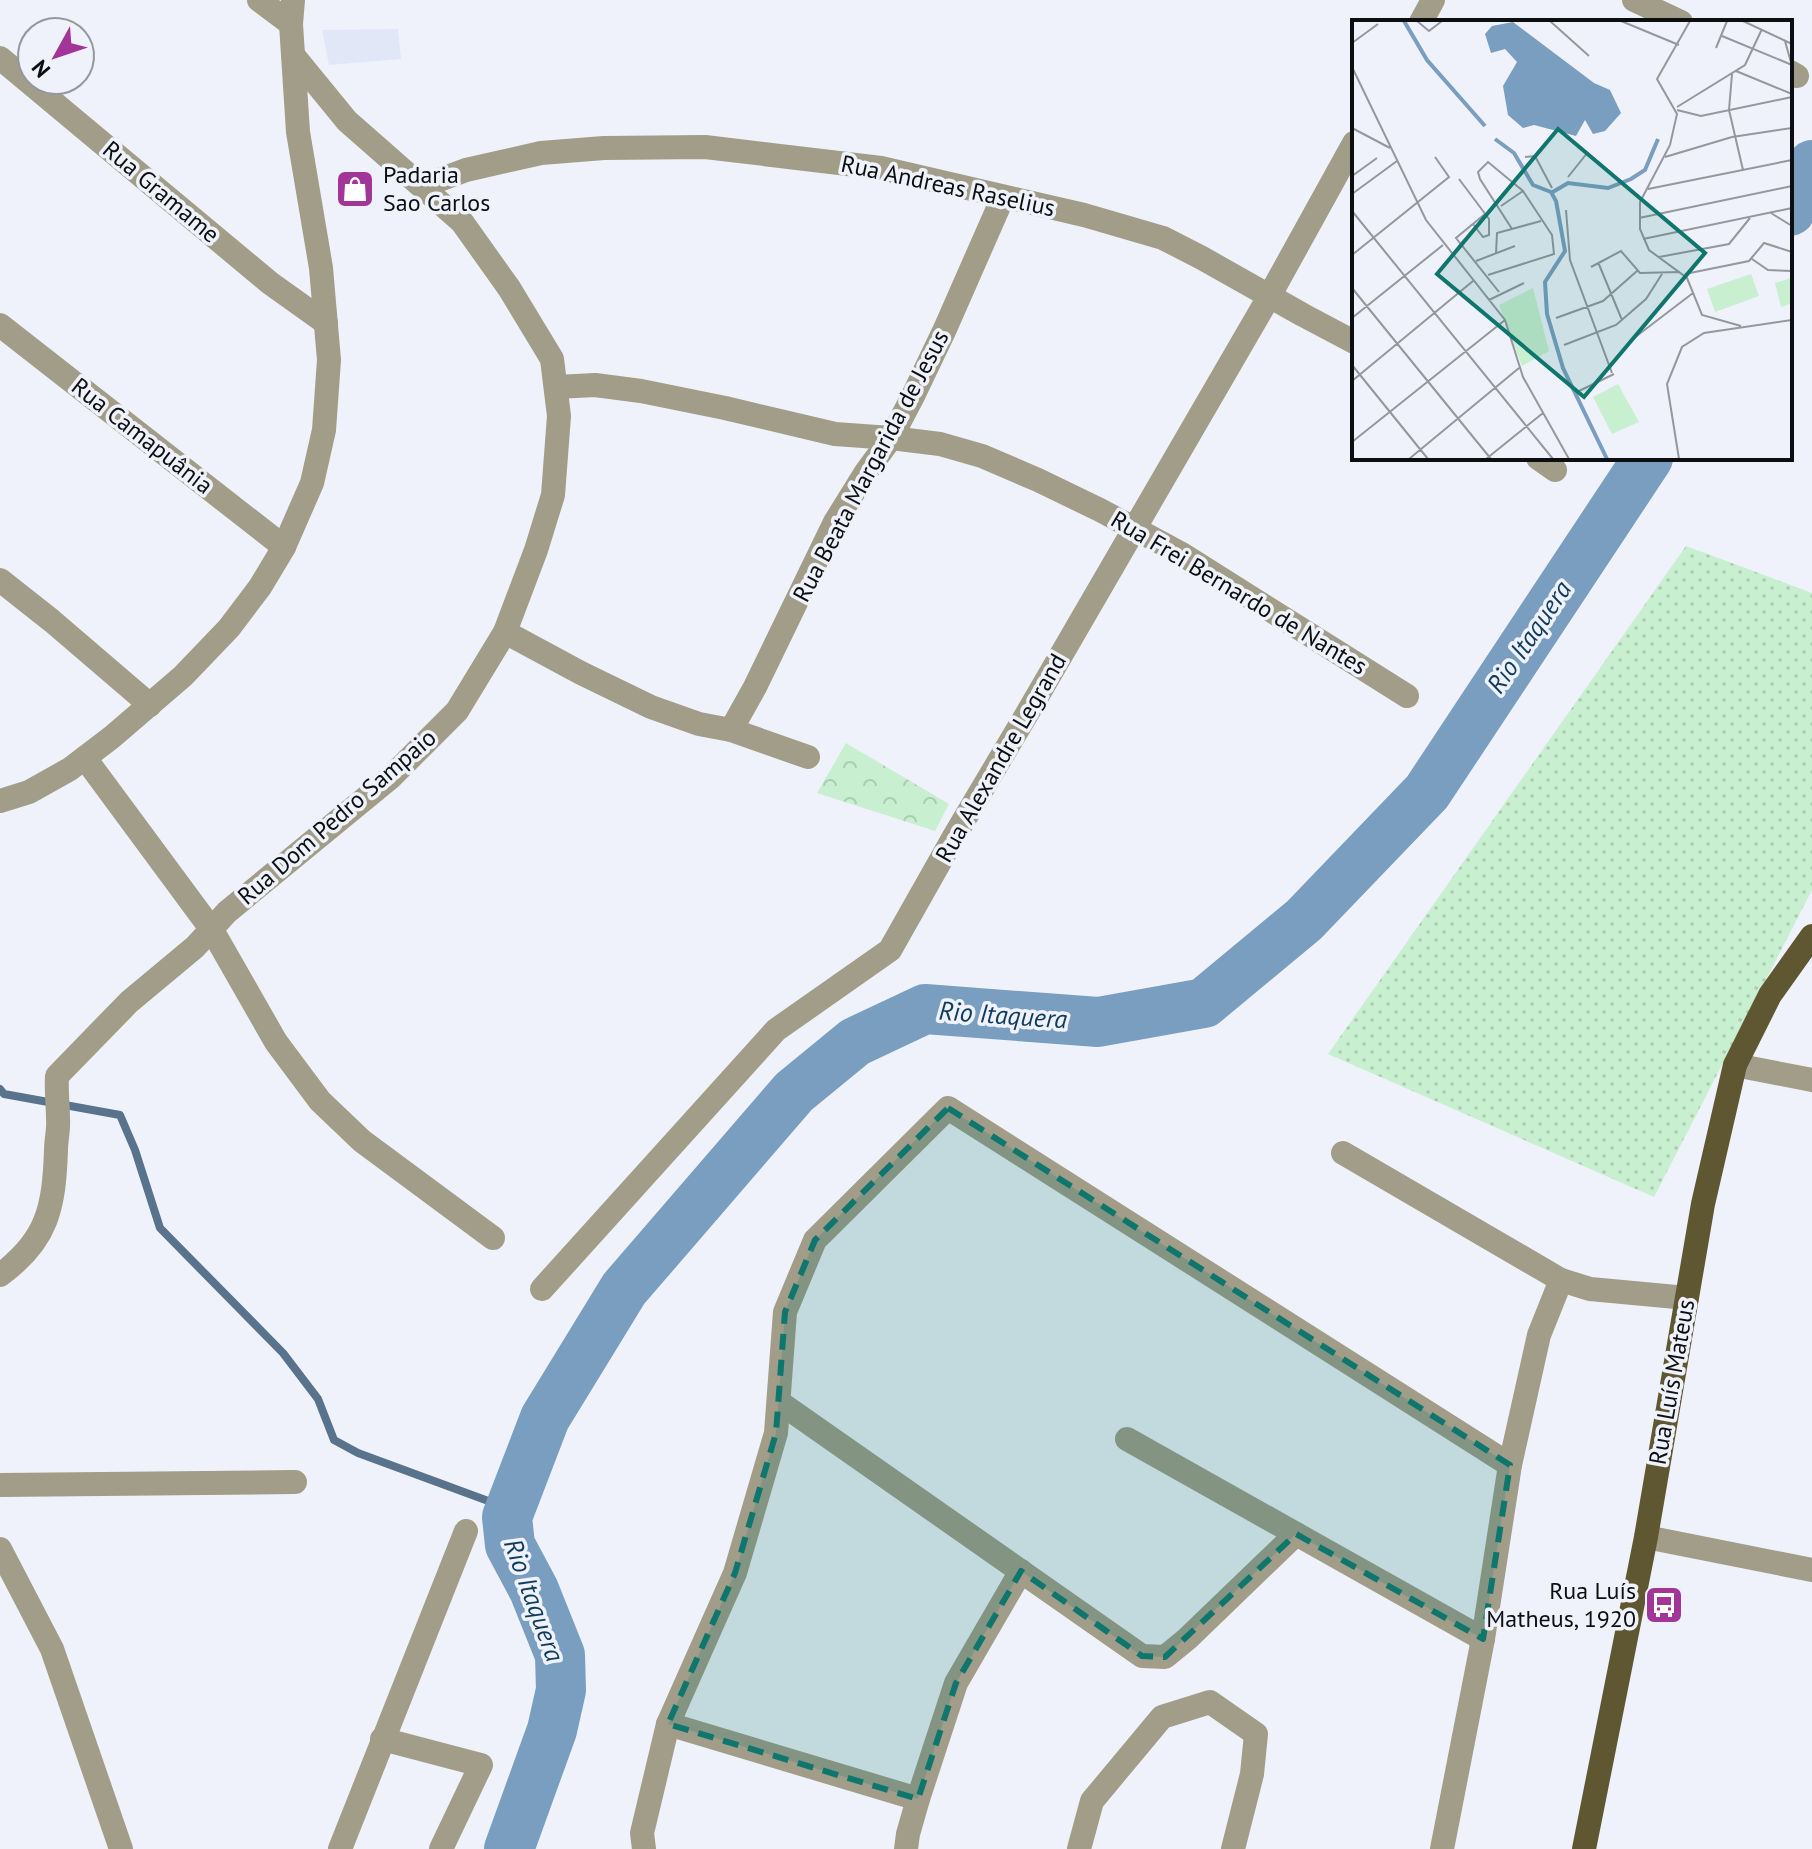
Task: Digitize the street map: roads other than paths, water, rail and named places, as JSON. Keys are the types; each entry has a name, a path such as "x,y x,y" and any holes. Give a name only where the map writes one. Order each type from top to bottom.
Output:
{"main road":[{"name":"Rua Luís Mateus","path":"1584,1849 1646,1537 1703,1204 1735,1065 1770,995 1812,936"}],"street":[{"path":"0,801 29,792 70,769 183,676 229,628 260,587 284,547 312,483 324,430 329,360 321,268 298,132 292,12 259,0"},
{"path":"1422,20 1433,0"},
{"path":"1634,0 1677,20"},
{"name":"Rua Dom Pedro Sampaio","path":"0,1275 30,1249 46,1222 53,1197 57,1076 129,1002 195,947 227,912 390,778 457,711 505,632 553,495 559,416 552,359 509,288 462,222 347,121 293,55"},
{"name":"Rua Gramame","path":"0,58 270,283 326,323"},
{"name":"Rua Andreas Raselius","path":"423,186 466,170 541,153 604,148 705,147 881,168 1084,215 1163,238 1352,341"},
{"name":"Rua Alexandre Legrand","path":"542,1289 776,1030 890,950 1270,295 1352,147"},
{"name":"Rua Beata Margarida de Jesus","path":"731,730 835,522 891,438 945,329 1003,197"},
{"name":"Rua Camapuânia","path":"0,325 284,547"},
{"name":"Rua Frei Bernardo de Nantes","path":"556,387 595,385 641,391 835,434 940,444 982,456 1136,528 1407,696"},
{"path":"0,580 150,705"},
{"path":"505,632 651,707 808,757"},
{"path":"85,758 212,930 276,1042 320,1101 362,1141 493,1238"},
{"path":"1735,1065 1812,1080"},
{"path":"644,1849 642,1833 668,1724 735,1573 776,1433 785,1312 815,1240 948,1108 1510,1465"},
{"path":"1343,1153 1561,1280 1590,1289 1687,1298"},
{"path":"1442,1849 1483,1639 1510,1465 1539,1335 1561,1280"},
{"path":"779,1402 1142,1656 1165,1657 1296,1534"},
{"path":"1127,1439 1483,1639"},
{"path":"0,1485 295,1482"},
{"path":"340,1849 466,1531"},
{"path":"1646,1537 1812,1570"},
{"path":"0,1549 52,1649 121,1849"},
{"path":"906,1849 918,1799 956,1683 1021,1571"},
{"path":"1079,1849 1092,1801 1162,1717 1210,1702 1256,1734 1252,1774 1233,1849"},
{"path":"668,1724 918,1799"},
{"path":"382,1739 481,1765 441,1849"}],"waterway":[{"name":"Rio Itaquera","path":"1792,207 1812,165"},
{"name":"Rio Itaquera","path":"509,1849 552,1730 561,1690 560,1655 534,1590 510,1545 507,1517 545,1418 624,1289 794,1092 855,1042 925,1009 1098,1022 1204,1003 1304,920 1427,792 1647,460"},
{"path":"0,1089 4,1094 120,1115 135,1150 160,1228 283,1353 318,1399 334,1440 358,1453 510,1509"}],"place":[{"name":"Padaria Sao Carlos","path":"355,189"},
{"name":"Rua Luís Matheus, 1920","path":"1664,1605"}]}
